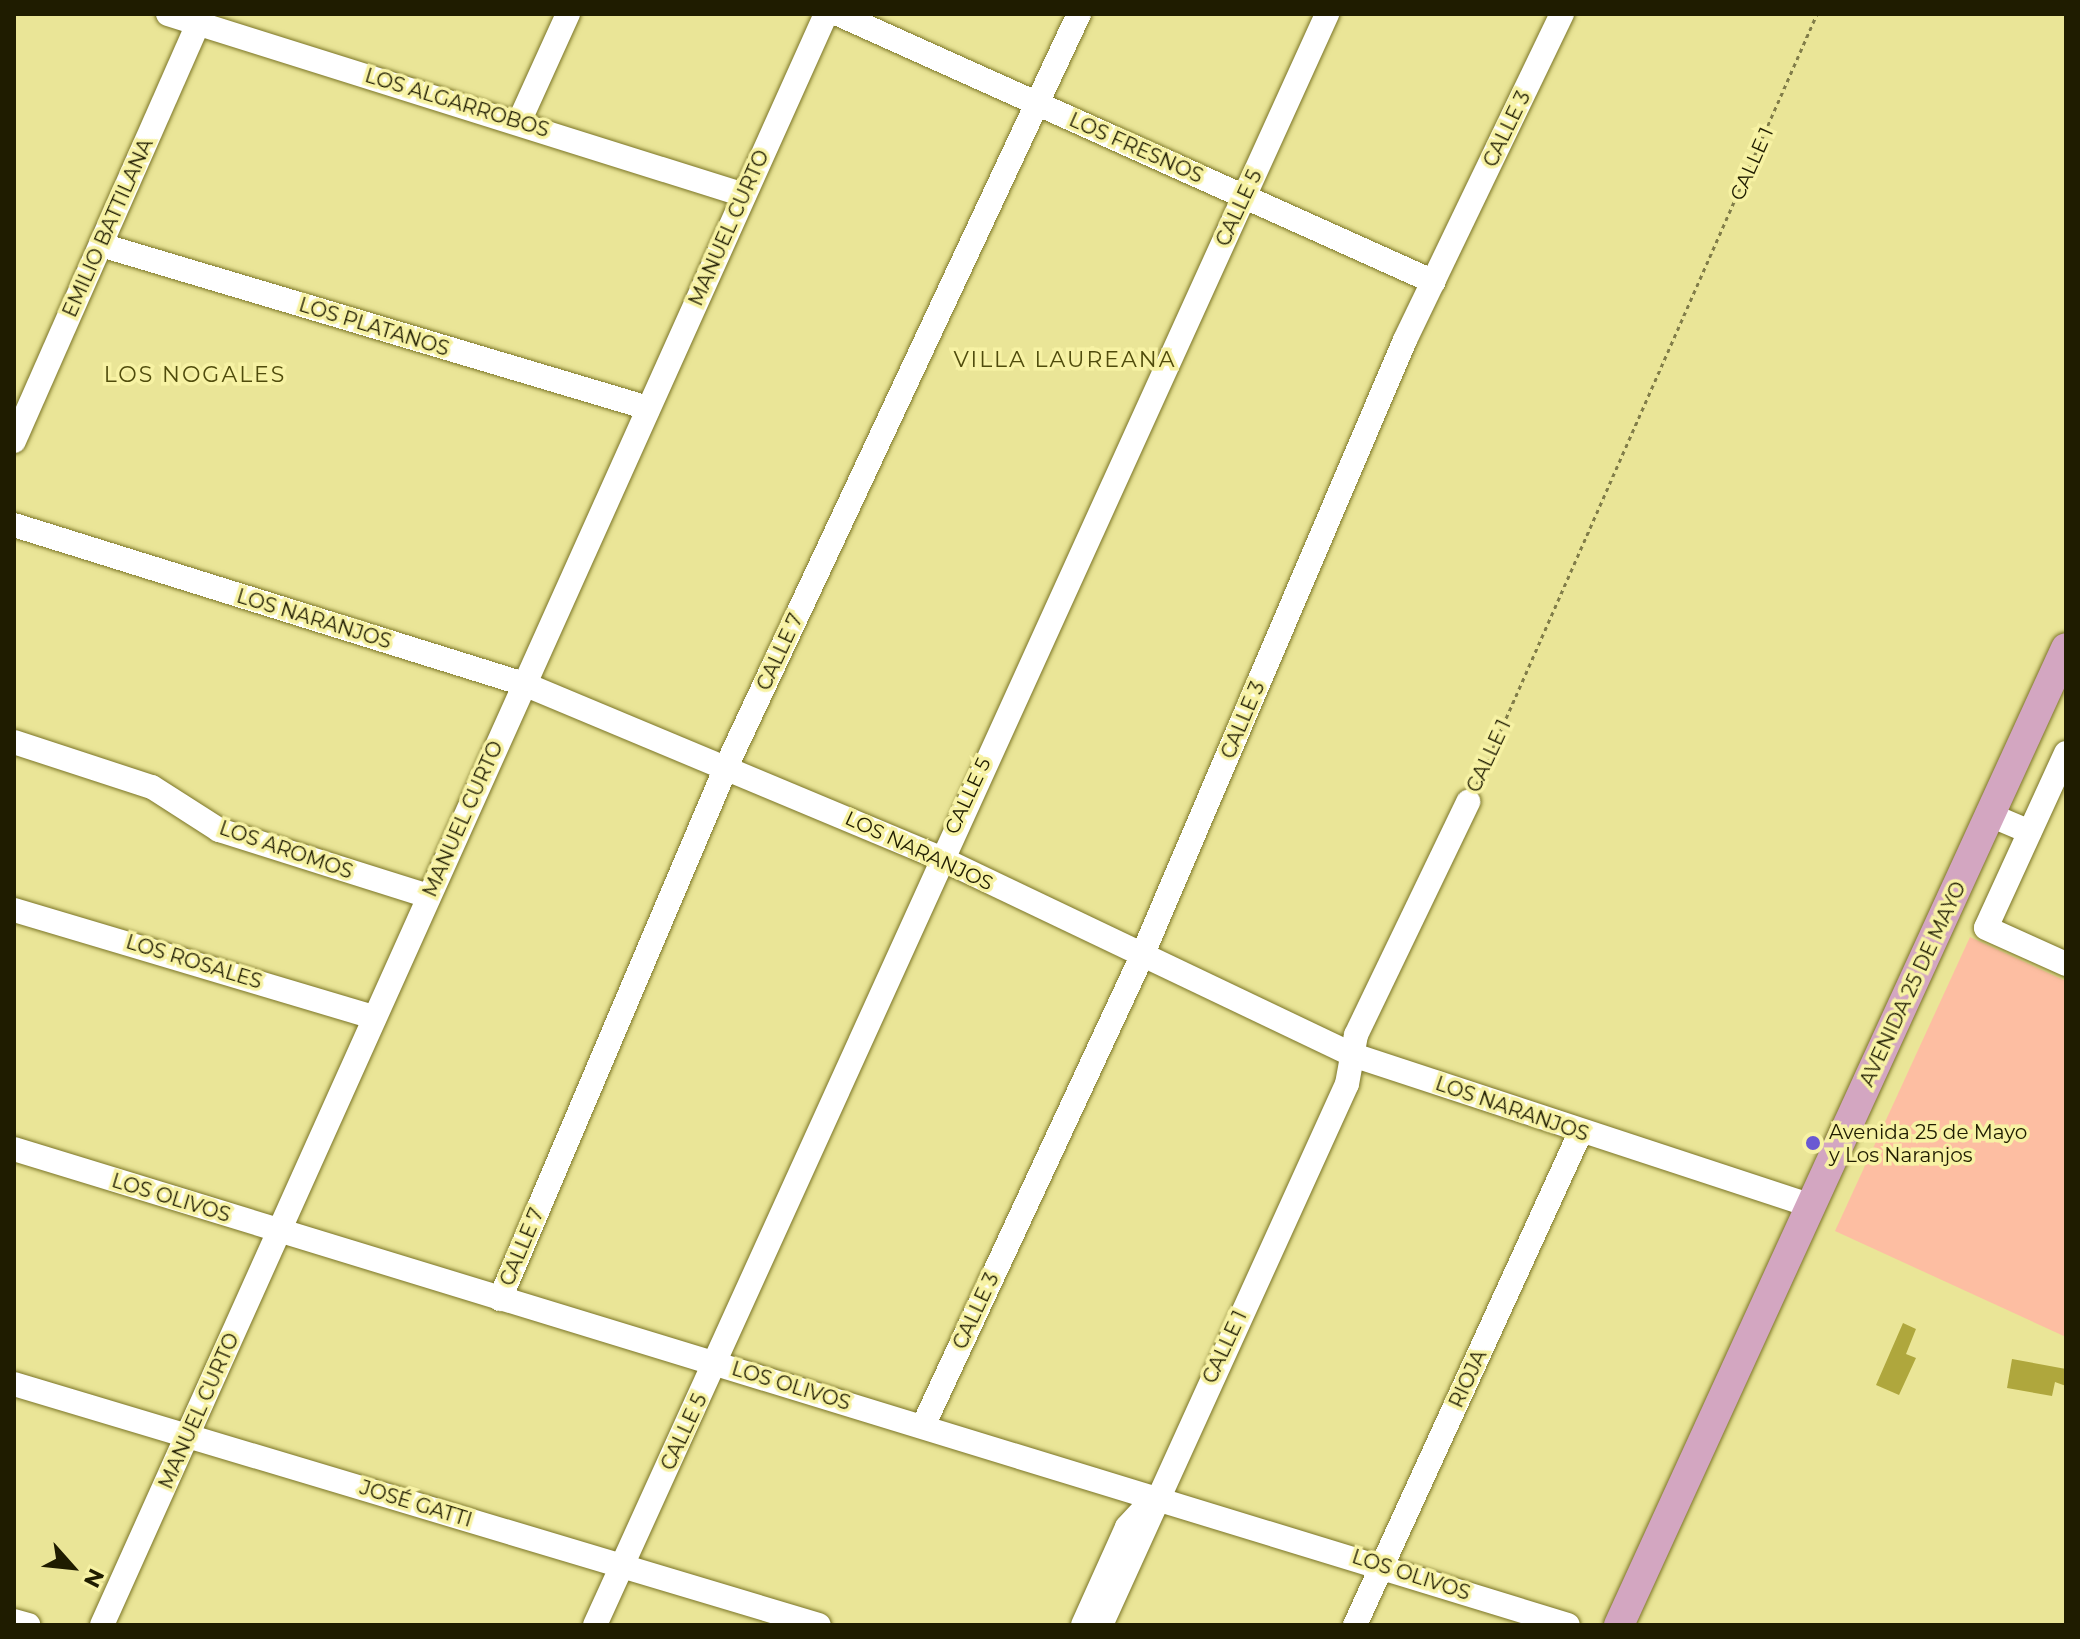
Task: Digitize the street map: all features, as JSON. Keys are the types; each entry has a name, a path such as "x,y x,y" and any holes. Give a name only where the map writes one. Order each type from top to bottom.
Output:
{"main road":[{"name":"AVENIDA 25 DE MAYO","path":"1619,1625 2066,648"}],"street":[{"name":"LOS ALGARROBOS","path":"168,14 200,18 744,195"},
{"path":"519,122 568,14"},
{"name":"MANUEL CURTO","path":"102,1625 190,1436 277,1232 826,14"},
{"name":"LOS FRESNOS","path":"838,14 1434,282"},
{"name":"CALLE 7","path":"500,1299 727,765 1079,14"},
{"name":"CALLE 5","path":"595,1625 940,858 1327,14"},
{"name":"CALLE 3","path":"923,1426 1141,958 1434,282 1562,14"},
{"name":"EMILIO BATTILANA","path":"14,441 25,387 101,245 200,18"},
{"name":"LOS PLATANOS","path":"101,245 648,408"},
{"name":"LOS NARANJOS","path":"14,525 524,684 727,765 940,858 1141,958 1353,1055 1580,1133 1811,1206"},
{"name":"LOS AROMOS","path":"14,742 152,787 219,830 428,896"},
{"path":"2066,753 1986,928 2066,964"},
{"name":"CALLE 1","path":"1101,1625 1156,1495 1347,1084 1353,1055 1468,802"},
{"path":"1990,815 2030,832"},
{"name":"LOS ROSALES","path":"14,910 374,1017"},
{"name":"RIOJA","path":"1355,1625 1580,1133"},
{"name":"LOS OLIVOS","path":"14,1149 277,1232 1156,1495 1568,1625"},
{"name":"JOSÉ GATTI","path":"14,1384 819,1625"},
{"name":"CALLE 1","path":"1083,1625 1127,1527 1156,1495"},
{"path":"14,1621 28,1625"}],"path":[{"name":"CALLE 1","path":"1468,802 1817,14"}],"shaded area":[{"path":"1970,937 2066,981 2066,1337 1835,1231"}],"building":[{"path":"1903,1323 1916,1329 1906,1354 1916,1358 1899,1395 1876,1385"},
{"path":"2012,1359 2066,1369 2066,1386 2055,1382 2052,1396 2007,1388"}],"place":[{"name":"Avenida 25 de Mayo y Los Naranjos","path":"1813,1143"}],"district":[{"name":"VILLA LAUREANA","path":"1065,360"},
{"name":"LOS NOGALES","path":"195,375"}]}
